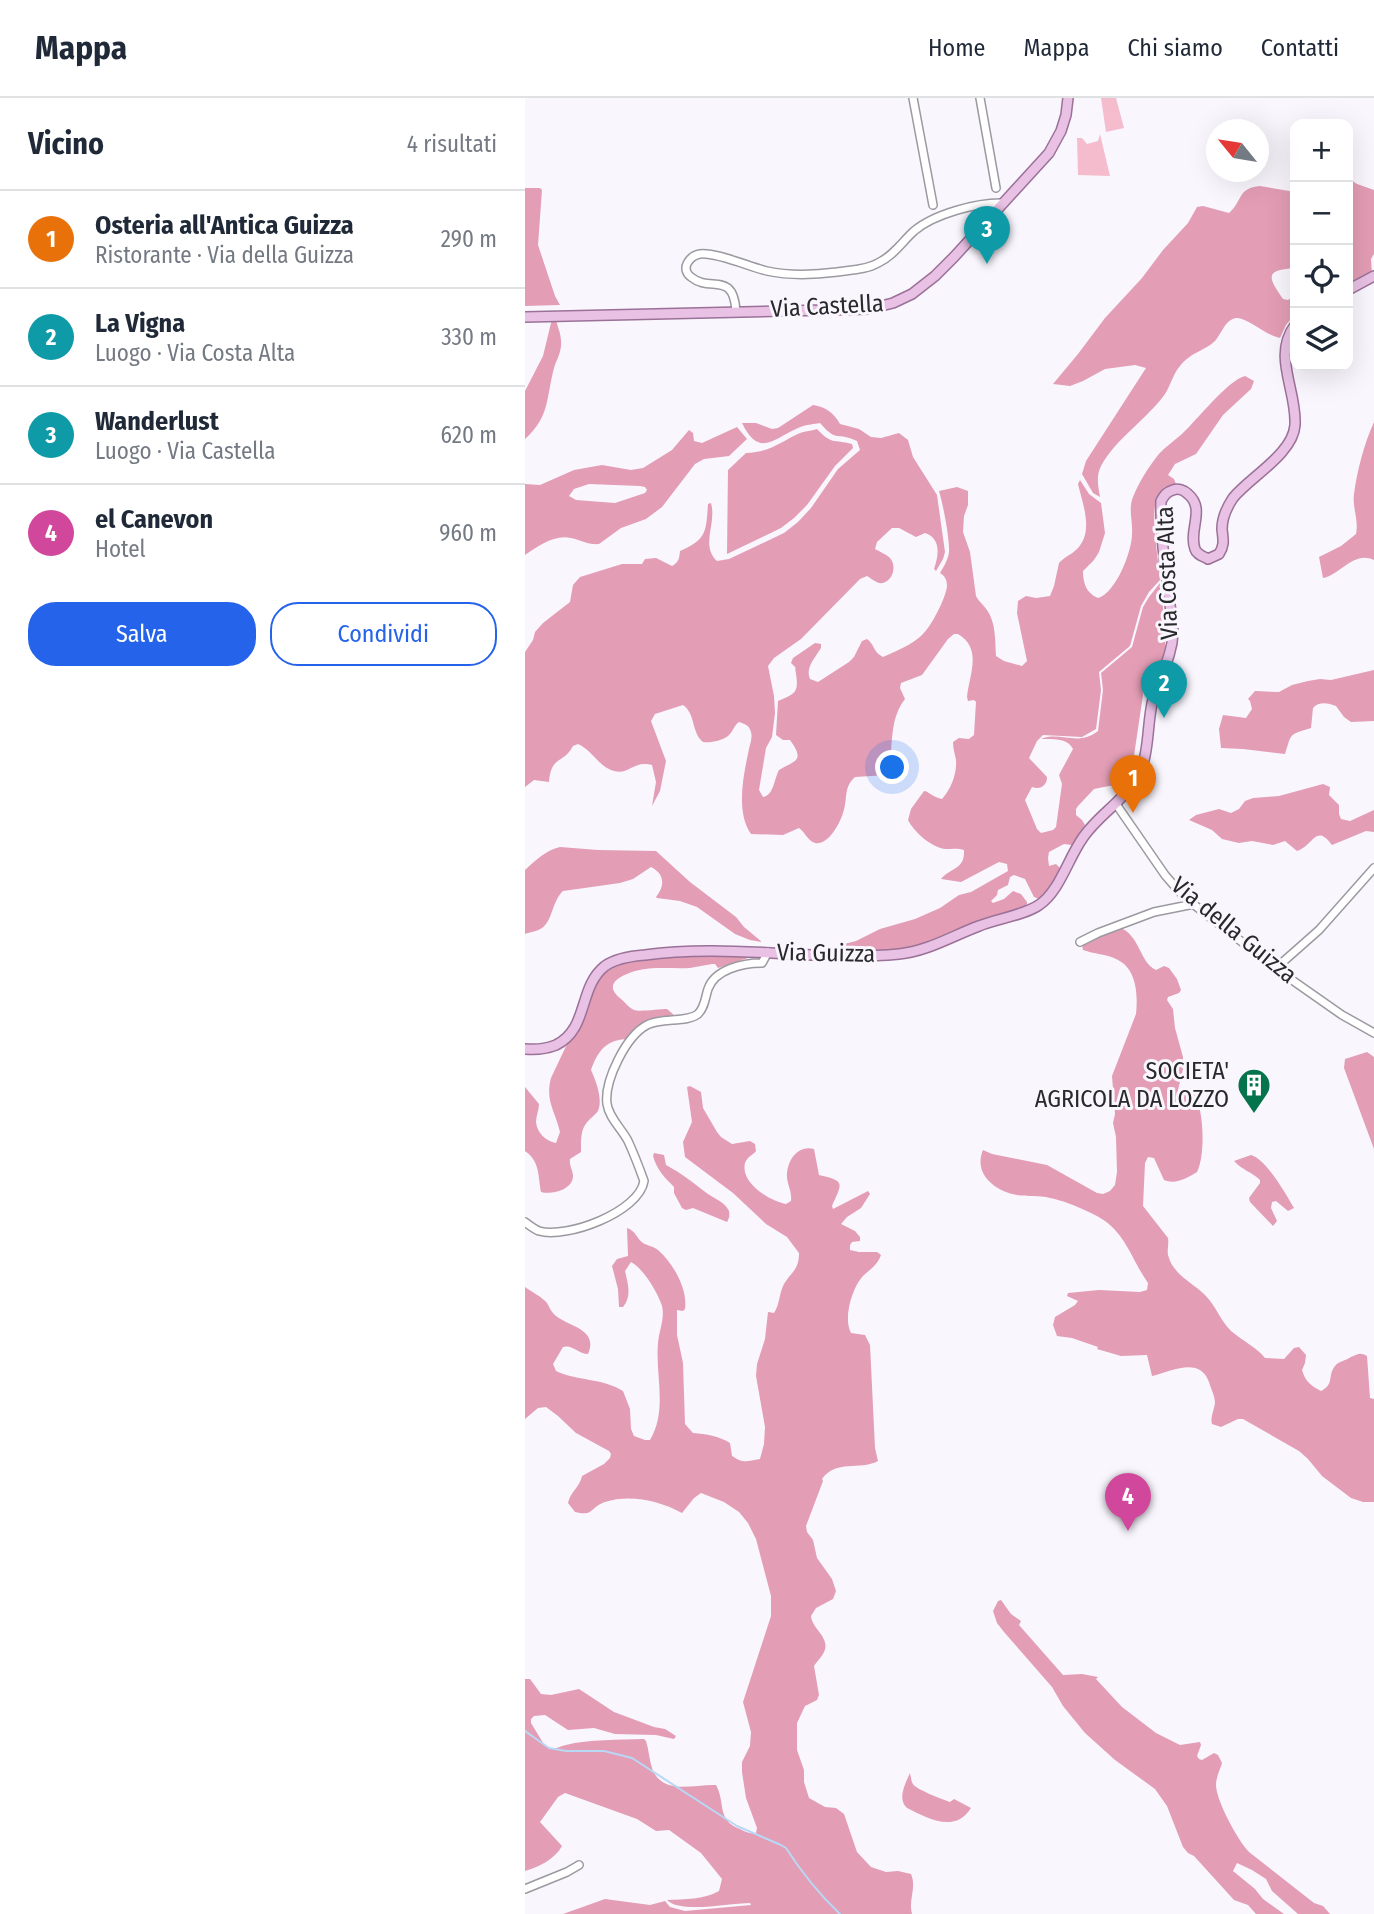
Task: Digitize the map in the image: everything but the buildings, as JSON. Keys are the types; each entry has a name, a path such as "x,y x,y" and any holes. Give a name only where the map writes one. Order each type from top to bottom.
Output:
{"main road":[{"name":"Via Castella","path":"525,317 869,309 893,303 920,289 935,276 1043,161 1055,144 1064,123 1068,98"},
{"path":"1353,287 1374,276"},
{"name":"Via Costa Alta","path":"1116,804 1136,780 1144,761 1153,699 1168,664 1171,648 1173,632 1163,546 1161,501 1169,491 1175,489 1187,492 1196,506 1195,549 1208,559 1219,554 1224,542 1222,528 1229,504 1241,489 1284,449 1294,430 1295,414 1285,358 1290,335"},
{"name":"Via Guizza","path":"525,1049 551,1047 568,1038 580,1018 593,981 605,966 614,961 647,954 686,952 867,956 915,951 1039,905 1059,880 1083,837 1093,824 1116,804"}],"street":[{"path":"913,98 933,205"},
{"path":"980,98 996,188"},
{"name":"Via Castella","path":"736,311 731,290 691,278 686,267 689,260 694,256 707,254 768,271 798,274 869,267 887,258 915,230 933,218 988,203 1005,203"},
{"name":"Via della Guizza","path":"1116,804 1165,875 1184,897 1276,968 1342,1015 1374,1033"},
{"path":"1276,968 1319,930 1374,868"},
{"path":"1080,942 1154,912 1194,904"},
{"path":"525,1222 541,1231 577,1230 624,1207 637,1196 643,1181 627,1138 611,1115 607,1103 612,1077 621,1054 647,1024 694,1017 703,1008 710,985 717,976 744,964 762,963 768,953"},
{"path":"525,1889 579,1865"}],"shaded area":[{"path":"1101,98 1116,98 1124,128 1106,132"},
{"path":"1100,134 1110,176 1078,175 1077,138 1082,138 1087,144 1098,141"},
{"path":"1353,181 1374,190 1372,274 1353,284"},
{"path":"1253,187 1290,191 1290,268 1273,273 1272,280 1283,299 1290,299 1290,320 1280,338 1240,318 1232,319 1215,341 1184,361 1162,398 1107,456 1099,470 1100,497 1093,493 1082,474 1086,461 1146,368 1135,365 1105,369 1070,386 1053,384 1105,318 1188,223 1197,207 1229,213 1244,192"},
{"path":"525,188 542,190 538,245 560,305 525,306"},
{"path":"552,319 556,319 560,332 560,352 543,415 525,439 525,391 543,356"},
{"path":"1245,376 1254,381 1251,389 1223,415 1196,454 1175,464 1168,475 1174,479 1177,487 1164,490 1155,503 1154,524 1160,580 1141,606 1130,646 1099,672 1101,690 1096,729 1082,737 1043,735 1029,758 1047,777 1043,786 1032,787 1025,800 1041,833 1056,827 1062,784 1059,775 1073,749 1064,741 1041,739 1083,738 1098,731 1103,690 1101,673 1132,647 1143,607 1160,583 1165,624 1164,657 1161,663 1142,676 1143,695 1132,769 1124,780 1094,789 1078,806 1076,815 1085,825 1072,845 1064,844 1049,852 1049,866 1056,864 1060,868 1052,885 1039,899 1034,897 1025,879 1014,875 1010,877 1008,885 998,890 991,901 993,903 1004,899 1013,891 1021,894 1027,902 1023,908 968,925 914,947 834,953 840,945 940,908 959,895 971,892 1008,871 1007,864 999,862 961,882 941,879 960,865 964,850 941,848 929,843 908,820 911,809 924,791 942,799 953,781 955,771 953,742 959,738 969,739 974,735 976,702 968,701 967,697 972,655 966,640 958,634 948,639 922,675 901,683 900,688 905,699 896,716 888,775 855,777 851,781 839,822 833,833 820,843 812,842 799,828 783,835 751,834 743,816 742,806 750,730 747,725 739,722 725,738 703,742 690,713 683,705 655,714 651,721 666,761 660,791 652,806 656,782 652,765 640,764 624,771 614,771 578,744 555,763 549,782 534,780 525,787 525,652 543,623 570,602 573,585 580,577 622,564 642,564 645,559 656,558 672,566 678,560 680,551 695,543 703,534 708,504 711,503 709,541 712,555 717,561 729,559 784,533 798,522 838,469 860,450 857,441 834,435 820,423 800,427 767,443 761,443 748,434 742,423 778,428 813,405 829,411 840,424 859,429 871,437 881,438 899,433 908,440 913,457 937,495 945,552 936,571 937,548 930,535 925,533 916,537 899,528 892,528 877,542 875,549 892,561 893,569 889,579 881,583 867,576 860,579 801,639 774,658 768,666 775,713 759,790 763,797 772,790 779,770 794,762 798,756 790,740 783,740 776,735 778,701 796,689 795,667 791,663 793,658 815,643 821,644 809,671 810,679 818,682 849,662 862,641 867,639 883,657 918,639 934,619 946,591 946,580 940,573 949,552 939,491 957,487 968,491 963,532 970,552 976,596 992,620 996,656 1022,666 1027,661 1017,613 1018,601 1026,596 1050,596 1059,563 1082,542 1086,526 1078,484 1080,480 1089,494 1101,503 1105,533 1099,552 1083,571 1086,587 1098,598 1105,595 1117,580 1126,560 1132,534 1132,502 1147,470 1161,452 1222,392"},
{"path":"1374,422 1374,560 1360,558 1323,578 1319,557 1341,546 1356,534 1355,485"},
{"path":"737,427 747,439 729,456 704,459 695,464 662,507 646,519 621,528 599,544 565,537 547,542 525,555 525,484 540,485 574,470 602,465 631,470 643,468 672,450 689,430 693,433 694,441 702,443","holes":["589,484 645,487 645,493 615,503 576,500 569,496 574,489"]},
{"path":"817,429 830,439 852,444 853,448 835,466 807,505 794,518 781,528 727,554 728,470 746,453 769,449 800,433"},
{"path":"1374,670 1374,721 1351,722 1336,706 1321,704 1313,708 1311,728 1292,736 1285,754 1221,748 1219,729 1223,715 1246,718 1252,709 1248,699 1255,691 1279,692 1308,681 1331,680"},
{"path":"1323,784 1330,787 1329,795 1339,805 1341,819 1350,821 1374,810 1374,832 1366,831 1332,845 1327,839 1318,836 1297,851 1285,841 1273,845 1222,839 1212,830 1189,820 1196,815 1219,809 1231,813 1253,798 1279,796"},
{"path":"560,847 656,851 762,942 735,934 697,907 680,901 657,898 662,880 659,873 651,867 633,879 620,883 563,891 546,925 525,934 525,870 545,853"},
{"path":"1119,927 1132,936 1150,966 1156,970 1164,966 1169,968 1177,979 1181,990 1167,1000 1173,1009 1183,1057 1178,1090 1180,1092 1186,1088 1192,1089 1201,1118 1202,1154 1197,1172 1173,1182 1164,1180 1154,1158 1148,1157 1145,1163 1143,1206 1168,1238 1168,1255 1174,1268 1205,1295 1231,1331 1265,1358 1284,1359 1294,1348 1299,1347 1306,1355 1302,1370 1305,1377 1321,1391 1328,1386 1337,1364 1357,1354 1367,1356 1370,1398 1374,1399 1374,1502 1351,1498 1322,1476 1299,1451 1243,1419 1221,1427 1212,1424 1214,1398 1205,1374 1199,1369 1185,1367 1152,1376 1147,1355 1121,1356 1072,1338 1057,1336 1053,1325 1055,1317 1078,1301 1067,1296 1068,1293 1099,1290 1140,1292 1147,1290 1148,1283 1119,1234 1105,1221 1056,1199 1021,1196 1001,1190 984,1174 981,1167 983,1150 1047,1165 1097,1193 1110,1191 1115,1185 1117,1172 1112,1076 1136,1014 1135,983 1123,963 1112,957 1083,950 1082,944"},
{"path":"707,954 757,958 748,958 718,968 712,964 690,968 642,969 615,981 613,989 616,994 632,1009 667,1009 674,1015 648,1021 629,1039 615,1041 600,1051 591,1070 600,1101 598,1111 583,1130 581,1152 570,1159 572,1181 561,1190 541,1192 536,1164 525,1151 525,1087 539,1104 536,1122 538,1130 556,1143 560,1132 550,1099 551,1078 601,972 621,962"},
{"path":"1367,1052 1374,1057 1374,1149 1344,1068 1345,1059"},
{"path":"687,1087 701,1092 703,1108 721,1137 732,1144 750,1141 755,1144 756,1151 746,1161 745,1170 752,1184 765,1195 786,1204 791,1201 788,1166 798,1152 808,1148 814,1149 819,1175 838,1181 839,1188 833,1209 868,1191 870,1194 861,1208 841,1224 855,1231 860,1237 860,1241 852,1242 850,1250 877,1252 881,1255 855,1289 848,1320 851,1333 865,1335 870,1345 878,1461 841,1467 828,1473 822,1479 806,1526 817,1558 832,1579 836,1591 833,1599 816,1608 811,1616 825,1647 814,1666 819,1695 817,1700 805,1706 797,1723 797,1750 809,1798 825,1807 836,1808 844,1814 857,1852 871,1867 886,1872 911,1874 912,1914 563,1914 605,1899 650,1905 665,1901 670,1907 685,1911 751,1905 694,1907 674,1904 667,1900 700,1898 713,1894 719,1891 722,1879 701,1853 669,1830 656,1831 637,1819 565,1793 558,1797 540,1822 562,1846 546,1862 525,1871 525,1679 530,1679 541,1694 551,1695 579,1689 614,1712 665,1729 676,1736 674,1739 656,1735 615,1734 594,1728 568,1730 545,1715 534,1716 531,1723 545,1746 553,1748 584,1742 644,1739 657,1777 679,1787 716,1785 724,1816 728,1821 746,1832 756,1833 742,1772 742,1762 750,1746 751,1732 743,1702 771,1616 771,1596 756,1539 748,1523 739,1512 724,1502 701,1493 682,1513 655,1502 635,1499 605,1502 586,1513 575,1512 568,1503 582,1476 604,1464 611,1454 576,1433 546,1407 538,1408 525,1419 525,1287 545,1301 558,1317 579,1328 589,1338 588,1354 563,1347 553,1364 556,1371 607,1384 623,1391 630,1409 634,1436 650,1440 660,1404 658,1343 663,1311 649,1281 631,1262 625,1271 628,1299 623,1307 619,1307 612,1266 617,1259 628,1256 627,1228 643,1243 664,1255 682,1285 685,1309 677,1310 677,1335 683,1363 685,1424 693,1433 730,1443 732,1456 736,1459 760,1459 765,1427 756,1376 757,1364 765,1339 768,1312 774,1313 776,1310 781,1291 796,1267 799,1253 787,1237 766,1224 733,1193 685,1157 683,1142 692,1122"},
{"path":"654,1153 664,1155 666,1165 725,1205 729,1213 727,1222 693,1208 682,1208 674,1193 674,1187 657,1165"},
{"path":"1251,1155 1269,1170 1294,1208 1288,1211 1276,1201 1272,1202 1271,1208 1277,1221 1273,1226 1250,1202 1249,1198 1260,1180 1234,1161"},
{"path":"1001,1600 1063,1675 1098,1677 1096,1679 1122,1707 1156,1733 1180,1745 1200,1742 1197,1756 1199,1759 1214,1753 1218,1755 1222,1763 1217,1779 1217,1792 1228,1820 1244,1847 1330,1914 1298,1914 1272,1891 1266,1879 1237,1863 1233,1871 1284,1914 1256,1914 1248,1905 1234,1900 1183,1847 1167,1806 1155,1789 1115,1760 1085,1733 1063,1706 1052,1687 997,1623 993,1611"},
{"path":"910,1773 912,1783 919,1789 950,1802 954,1799 971,1808 964,1816 949,1822 932,1819 907,1808 902,1796"}],"waterway":[{"path":"525,1731 549,1748 604,1751 632,1758 737,1826 786,1848 811,1883 840,1914"}],"place":[{"name":"Wanderlust","path":"987,264"},
{"name":"La Vigna","path":"1164,718"},
{"name":"Osteria all'Antica Guizza","path":"1133,813"},
{"name":"SOCIETA' AGRICOLA DA LOZZO","path":"1254,1115"},
{"name":"el Canevon","path":"1128,1531"}]}
